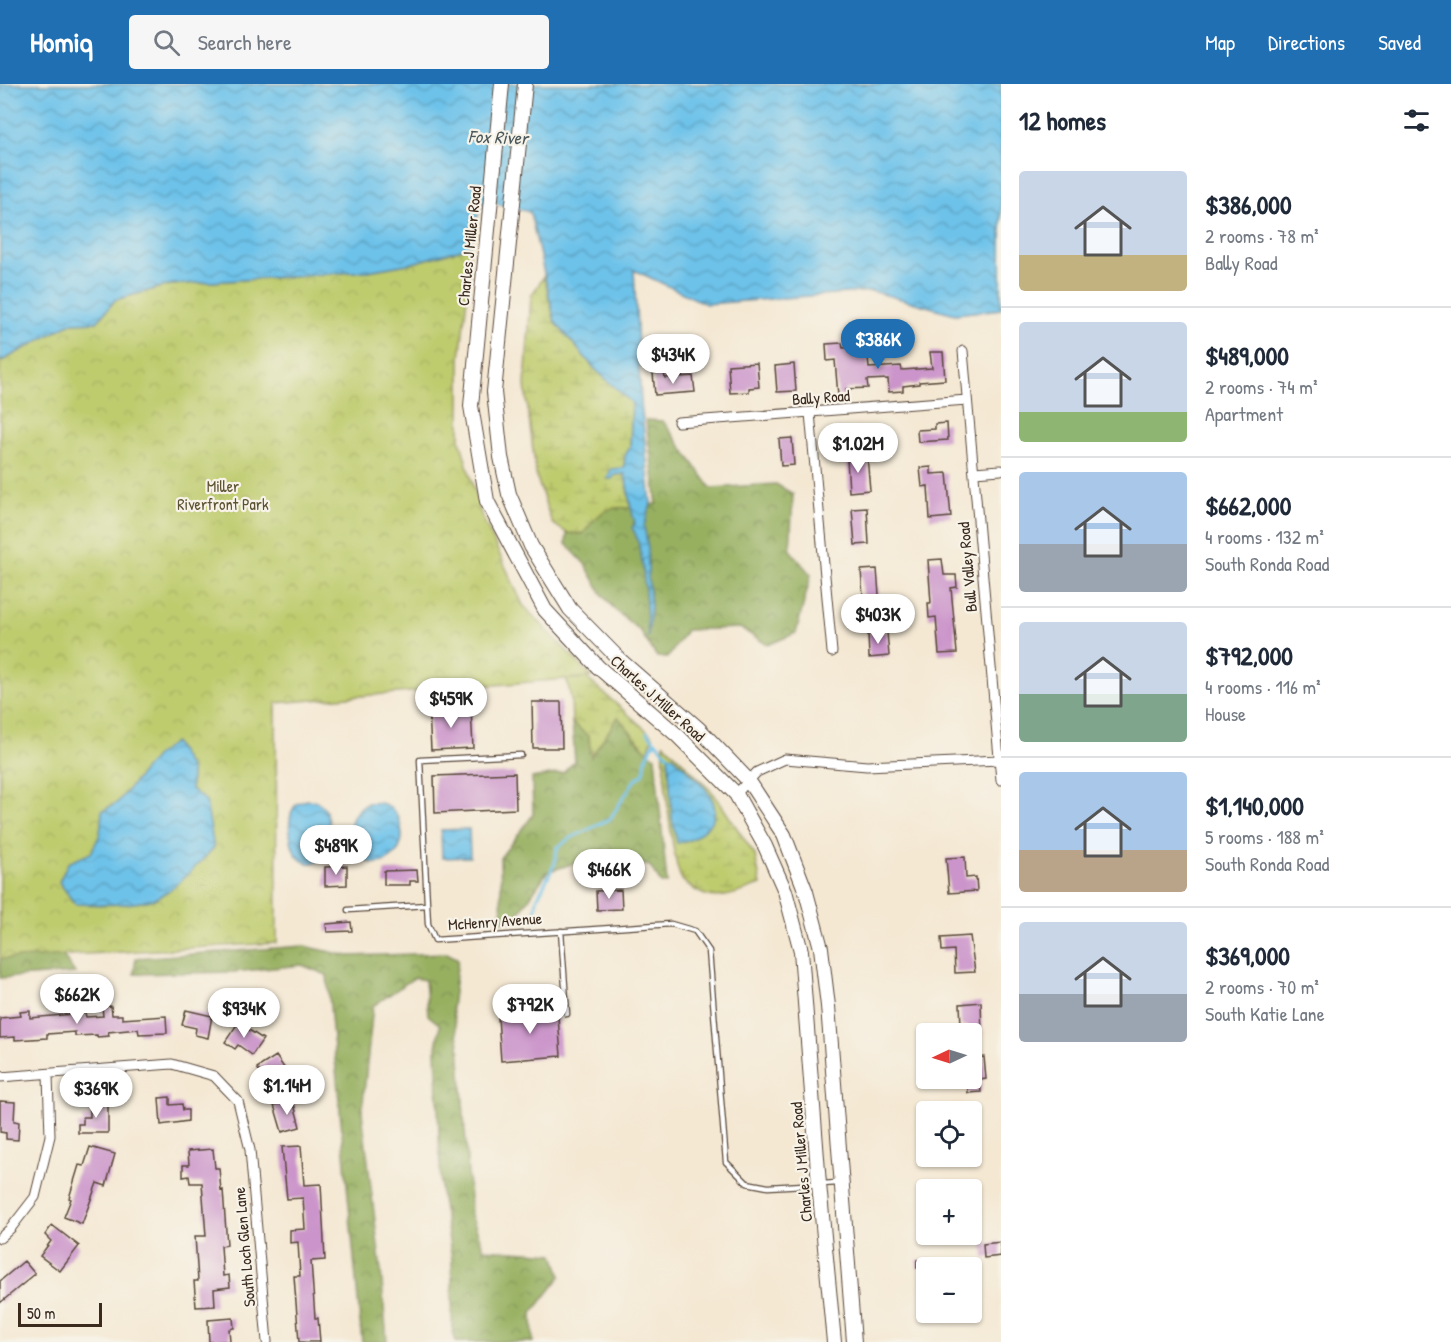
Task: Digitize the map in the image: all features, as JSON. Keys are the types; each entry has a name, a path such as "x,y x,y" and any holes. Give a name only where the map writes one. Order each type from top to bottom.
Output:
{"street":[{"name":"Charles J Miller Road","path":"502,84 471,406 487,501 545,610 598,667 678,736 736,794 765,846 785,891 801,951 834,1342"},
{"name":"Charles J Miller Road","path":"525,84 494,392 501,457 509,494 531,546 570,609 621,661 699,729 748,780 784,835 806,892 821,948 828,1006 854,1342"},
{"name":"Bull Valley Road","path":"963,351 999,723 1001,780"},
{"name":"Bally Road","path":"678,422 967,400"},
{"path":"810,413 832,652"},
{"path":"974,472 1001,470"},
{"path":"736,794 757,772 785,759 867,766 999,760"},
{"name":"South Loch Glen Lane","path":"0,1077 172,1064 214,1076 238,1101 250,1150 267,1342"},
{"path":"0,1238 11,1228 35,1197 51,1136 48,1075"}],"lane":[{"name":"McHenry Avenue","path":"521,755 420,760 428,924 435,940 671,924 695,930 709,951 726,1162 747,1183 768,1187 841,1183"},
{"path":"348,910 427,905"},
{"path":"561,931 567,1014"}],"green space":[{"name":"Miller Riverfront Park","path":"469,247 470,271 460,358 460,440 481,514 523,605 592,677 276,703 277,943 0,959 0,362 71,323 97,322 115,300 169,285 368,271 413,263"},
{"path":"544,276 555,322 595,369 632,402 630,447 625,456 624,468 614,475 625,474 631,508 614,508 602,513 583,534 567,533 552,523 536,475 525,385 531,296"},
{"path":"646,420 663,421 711,488 776,484 793,494 790,550 811,575 796,633 768,645 740,628 686,630 668,658 657,657 640,631 615,610 602,594 585,564 566,544 567,533 583,534 595,517 602,512 616,508 657,504"},
{"path":"567,661 653,736 648,752 618,717 591,757 589,737 572,722 571,697 564,668"},
{"path":"618,717 641,745 655,757 667,883 661,883 650,866 622,860 605,853 547,872 515,919 502,922 500,858 533,815 532,778 563,773 575,761 572,722 589,737 591,756"},
{"path":"664,743 714,794 755,855 761,885 717,897 701,893 683,881 675,857 672,837 666,792"},
{"path":"0,914 50,936 75,973 0,978"},
{"path":"304,946 349,956 447,953 458,959 452,1008 459,1044 471,1215 484,1249 554,1254 561,1276 532,1313 533,1342 456,1342 452,1328 452,1259 441,1193 436,1048 440,1025 428,1015 425,980 414,978 373,1006 362,1112 387,1342 362,1342 327,975 302,965 234,972 134,974 136,958"}],"water":[{"name":"Fox River","path":"0,84 1001,84 1001,309 955,314 872,291 706,304 634,270 641,402 651,504 644,526 648,548 651,606 648,638 640,549 632,528 635,523 625,474 607,479 611,469 624,468 625,456 630,447 632,403 595,369 555,322 530,212 495,203 481,205 469,247 413,263 368,271 169,285 115,300 97,322 71,323 0,362"},
{"path":"174,742 191,770 191,789 206,801 214,848 177,884 154,899 126,904 75,904 59,882 68,863 91,853 100,834 102,811 117,803 155,757"},
{"path":"668,755 673,756 706,789 715,809 713,818 706,828 693,838 677,843 672,819"},
{"path":"308,800 321,804 324,808 330,830 324,856 311,863 304,862 298,857 290,832 293,809 299,803"},
{"path":"368,803 383,804 389,807 400,822 402,839 398,850 392,857 380,863 369,862 360,856 353,846 350,835 351,823 357,812"},
{"path":"469,829 470,857 442,858 441,830"}],"building":[{"path":"842,343 843,348 867,346 869,368 901,366 902,370 932,368 930,352 943,352 945,380 919,382 919,384 903,386 903,391 889,392 888,379 867,380 868,388 846,389 847,395 838,396 835,360 827,361 826,344"},
{"path":"757,363 759,387 749,388 749,392 730,393 728,365"},
{"path":"794,364 796,391 777,392 775,366"},
{"path":"664,372 665,378 693,376 695,392 655,395 653,373"},
{"path":"947,423 948,440 918,442 917,430 935,429 935,424"},
{"path":"792,438 794,465 781,466 779,439"},
{"path":"867,456 870,490 849,492 847,458"},
{"path":"931,467 931,474 947,473 951,517 930,519 928,486 922,487 920,468"},
{"path":"867,508 869,544 855,545 852,509"},
{"path":"942,559 944,575 956,575 957,587 951,588 957,653 939,654 936,617 929,618 928,603 931,603 928,560"},
{"path":"877,569 880,608 864,609 861,570"},
{"path":"887,632 889,656 869,658 868,633"},
{"path":"532,702 561,702 562,748 533,748"},
{"path":"471,708 473,748 431,750 429,710"},
{"path":"515,773 516,809 435,813 434,776"},
{"path":"965,857 966,878 976,877 977,891 949,893 946,858"},
{"path":"347,866 347,885 325,886 325,867"},
{"path":"417,870 418,881 410,881 410,885 384,885 384,871"},
{"path":"621,890 622,909 597,910 596,891"},
{"path":"351,922 352,931 327,932 326,924"},
{"path":"970,936 975,972 955,973 954,950 942,951 941,938"},
{"path":"981,1002 982,1023 961,1023 960,1004"},
{"path":"557,1004 561,1056 501,1061 498,1017 541,1014 541,1005"},
{"path":"111,1006 112,1015 122,1015 122,1019 166,1016 167,1033 139,1034 138,1029 108,1032 109,1036 97,1037 97,1035 75,1036 75,1032 47,1034 47,1038 15,1040 15,1037 0,1038 0,1018 21,1016 20,1012 30,1011 30,1018 85,1013 86,1017 103,1016 102,1007"},
{"path":"186,1010 212,1016 208,1038 195,1035 196,1028 182,1025"},
{"path":"238,1023 263,1039 252,1055 238,1045 235,1049 225,1042"},
{"path":"276,1056 291,1078 272,1090 257,1068"},
{"path":"982,1057 984,1057 986,1079 982,1080"},
{"path":"968,1089 981,1089 981,1092 968,1093"},
{"path":"170,1097 170,1105 182,1104 183,1110 188,1110 188,1121 161,1125 159,1098"},
{"path":"293,1100 300,1127 282,1132 274,1105"},
{"path":"0,1101 15,1102 14,1121 19,1122 18,1140 6,1139 6,1133 0,1132"},
{"path":"90,1101 108,1101 108,1133 78,1133 78,1124 83,1124 83,1117 90,1117"},
{"path":"301,1146 304,1185 321,1184 325,1260 311,1261 315,1318 318,1318 320,1342 299,1342 294,1276 300,1276 298,1242 290,1243 290,1230 305,1229 303,1198 287,1199 282,1147"},
{"path":"90,1147 115,1154 106,1186 97,1183 82,1224 64,1217 79,1165 84,1166"},
{"path":"213,1149 215,1168 219,1168 221,1191 223,1190 227,1245 221,1246 223,1276 229,1275 230,1287 214,1289 215,1306 196,1307 194,1281 198,1281 195,1236 206,1236 202,1183 190,1183 189,1176 183,1177 183,1165 189,1165 188,1151"},
{"path":"52,1225 79,1246 60,1271 40,1256 51,1241 45,1235"},
{"path":"1001,1242 1001,1256 984,1258 983,1244"},
{"path":"24,1261 35,1274 0,1303 0,1281"},
{"path":"233,1318 234,1328 229,1329 230,1341 209,1342 208,1320"}],"waterway":[{"path":"534,921 537,899 555,863 557,848 569,839 610,819 634,781 644,773 646,759 655,741 647,732"},
{"path":"655,741 668,755"}]}
